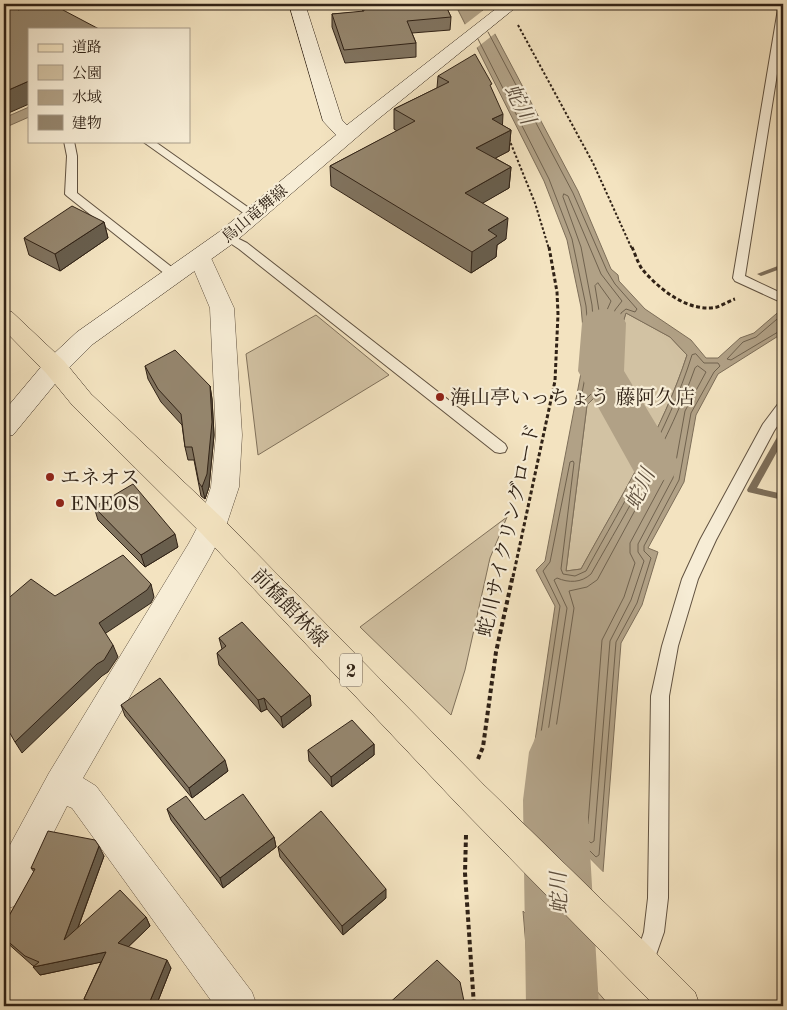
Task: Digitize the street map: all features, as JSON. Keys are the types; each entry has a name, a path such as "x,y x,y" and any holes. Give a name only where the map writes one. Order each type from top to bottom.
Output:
{"main road":[{"name":"前橋館林線","path":"4,317 55,367 82,400 212,526 478,824 637,960 681,1006"}],"street":[{"path":"297,4 333,121 341,130 349,134"},
{"name":"鳥山竜舞線","path":"4,428 55,367 85,338 227,237 349,134 508,6"},
{"path":"4,892 61,784 212,526 225,487 229,435 222,308 200,258"},
{"path":"61,784 84,797 238,1006"}],"lane":[{"path":"783,9 739,278 783,299"},
{"path":"69,142 72,156 71,194 174,275"},
{"path":"148,142 254,215"},
{"path":"227,237 243,246 500,448"},
{"path":"637,960 654,932 658,898 660,696 670,646 690,579 708,540 768,428 783,407"}],"path":[{"path":"508,6 529,48 593,162 641,267 674,297 693,306"},
{"name":"蛇川サイクリングロード","path":"478,759 483,748 496,652 554,390 558,360 558,313 553,268 525,173 506,132"},
{"path":"474,1006 466,874 478,824"}],"green space":[{"path":"626,313 670,337 687,355 666,410 653,437 581,569 566,571 587,405 598,394 614,392 609,367"},
{"path":"316,315 389,375 258,455 246,354"},
{"path":"507,517 490,558 465,670 451,715 360,627"},
{"path":"564,954 610,1006 570,1006"}],"water":[{"path":"455,4 479,4 578,191 611,269 618,275 619,281 645,309 691,340 706,358 718,358 740,338 754,333 783,308 783,333 718,374 696,415 684,482 648,548 658,552 642,605 621,643 603,872 527,795 555,606 536,570 545,561 585,352 581,307 567,240 544,181","holes":["626,313 670,337 687,355 666,410 639,464 581,569 566,571 587,405 598,394 614,392 609,367"]},
{"path":"28,107 28,117 4,128 4,118"},
{"path":"523,911 564,954 570,1006 534,1006 528,970"}],"pier":[{"path":"485,9 497,32 475,49 463,26"},
{"path":"524,793 527,795 605,874 601,874"}],"building":[{"path":"4,4 12,4 18,10 39,4 55,4 97,28 28,28 28,81 4,92"},
{"path":"363,4 445,4 451,17 407,21 416,43 344,50 332,14 364,11"},
{"path":"475,54 492,84 490,85 503,114 492,119 511,130 476,148 511,167 465,193 508,218 488,230 497,236 472,252 330,166 415,121 394,109 449,82 438,76"},
{"path":"72,206 104,222 55,254 24,238"},
{"path":"175,350 210,386 212,422 207,474 202,487 199,483 192,447 185,447 181,414 158,389 145,366"},
{"path":"133,484 175,534 141,555 94,507"},
{"path":"123,555 151,584 147,590 99,623 113,645 104,660 97,664 15,742 4,723 4,602 31,579 55,596"},
{"path":"242,622 310,695 281,717 264,698 258,700 217,653 226,646 219,638"},
{"path":"160,678 225,760 189,788 121,705"},
{"path":"352,720 374,744 331,777 308,750"},
{"path":"243,794 274,837 220,878 167,809 186,796 205,820"},
{"path":"321,811 386,889 342,926 278,847"},
{"path":"48,831 95,840 99,846 64,940 120,890 146,917 118,943 167,960 148,1006 109,1006 84,999 106,952 33,967 39,962 25,956 4,938 4,925 35,869 31,868"},
{"path":"437,960 460,982 465,1006 386,1006"}],"waterway":[{"path":"761,274 783,266"},
{"name":"蛇川","path":"604,323 601,371 655,464"},
{"path":"783,434 751,490 783,497"},
{"name":"蛇川","path":"560,752 555,800 563,1006"}],"place":[{"name":"海山亭いっちょう 藤阿久店","path":"440,397"},
{"name":"エネオス","path":"50,477"},
{"name":"ENEOS","path":"60,503"}]}
